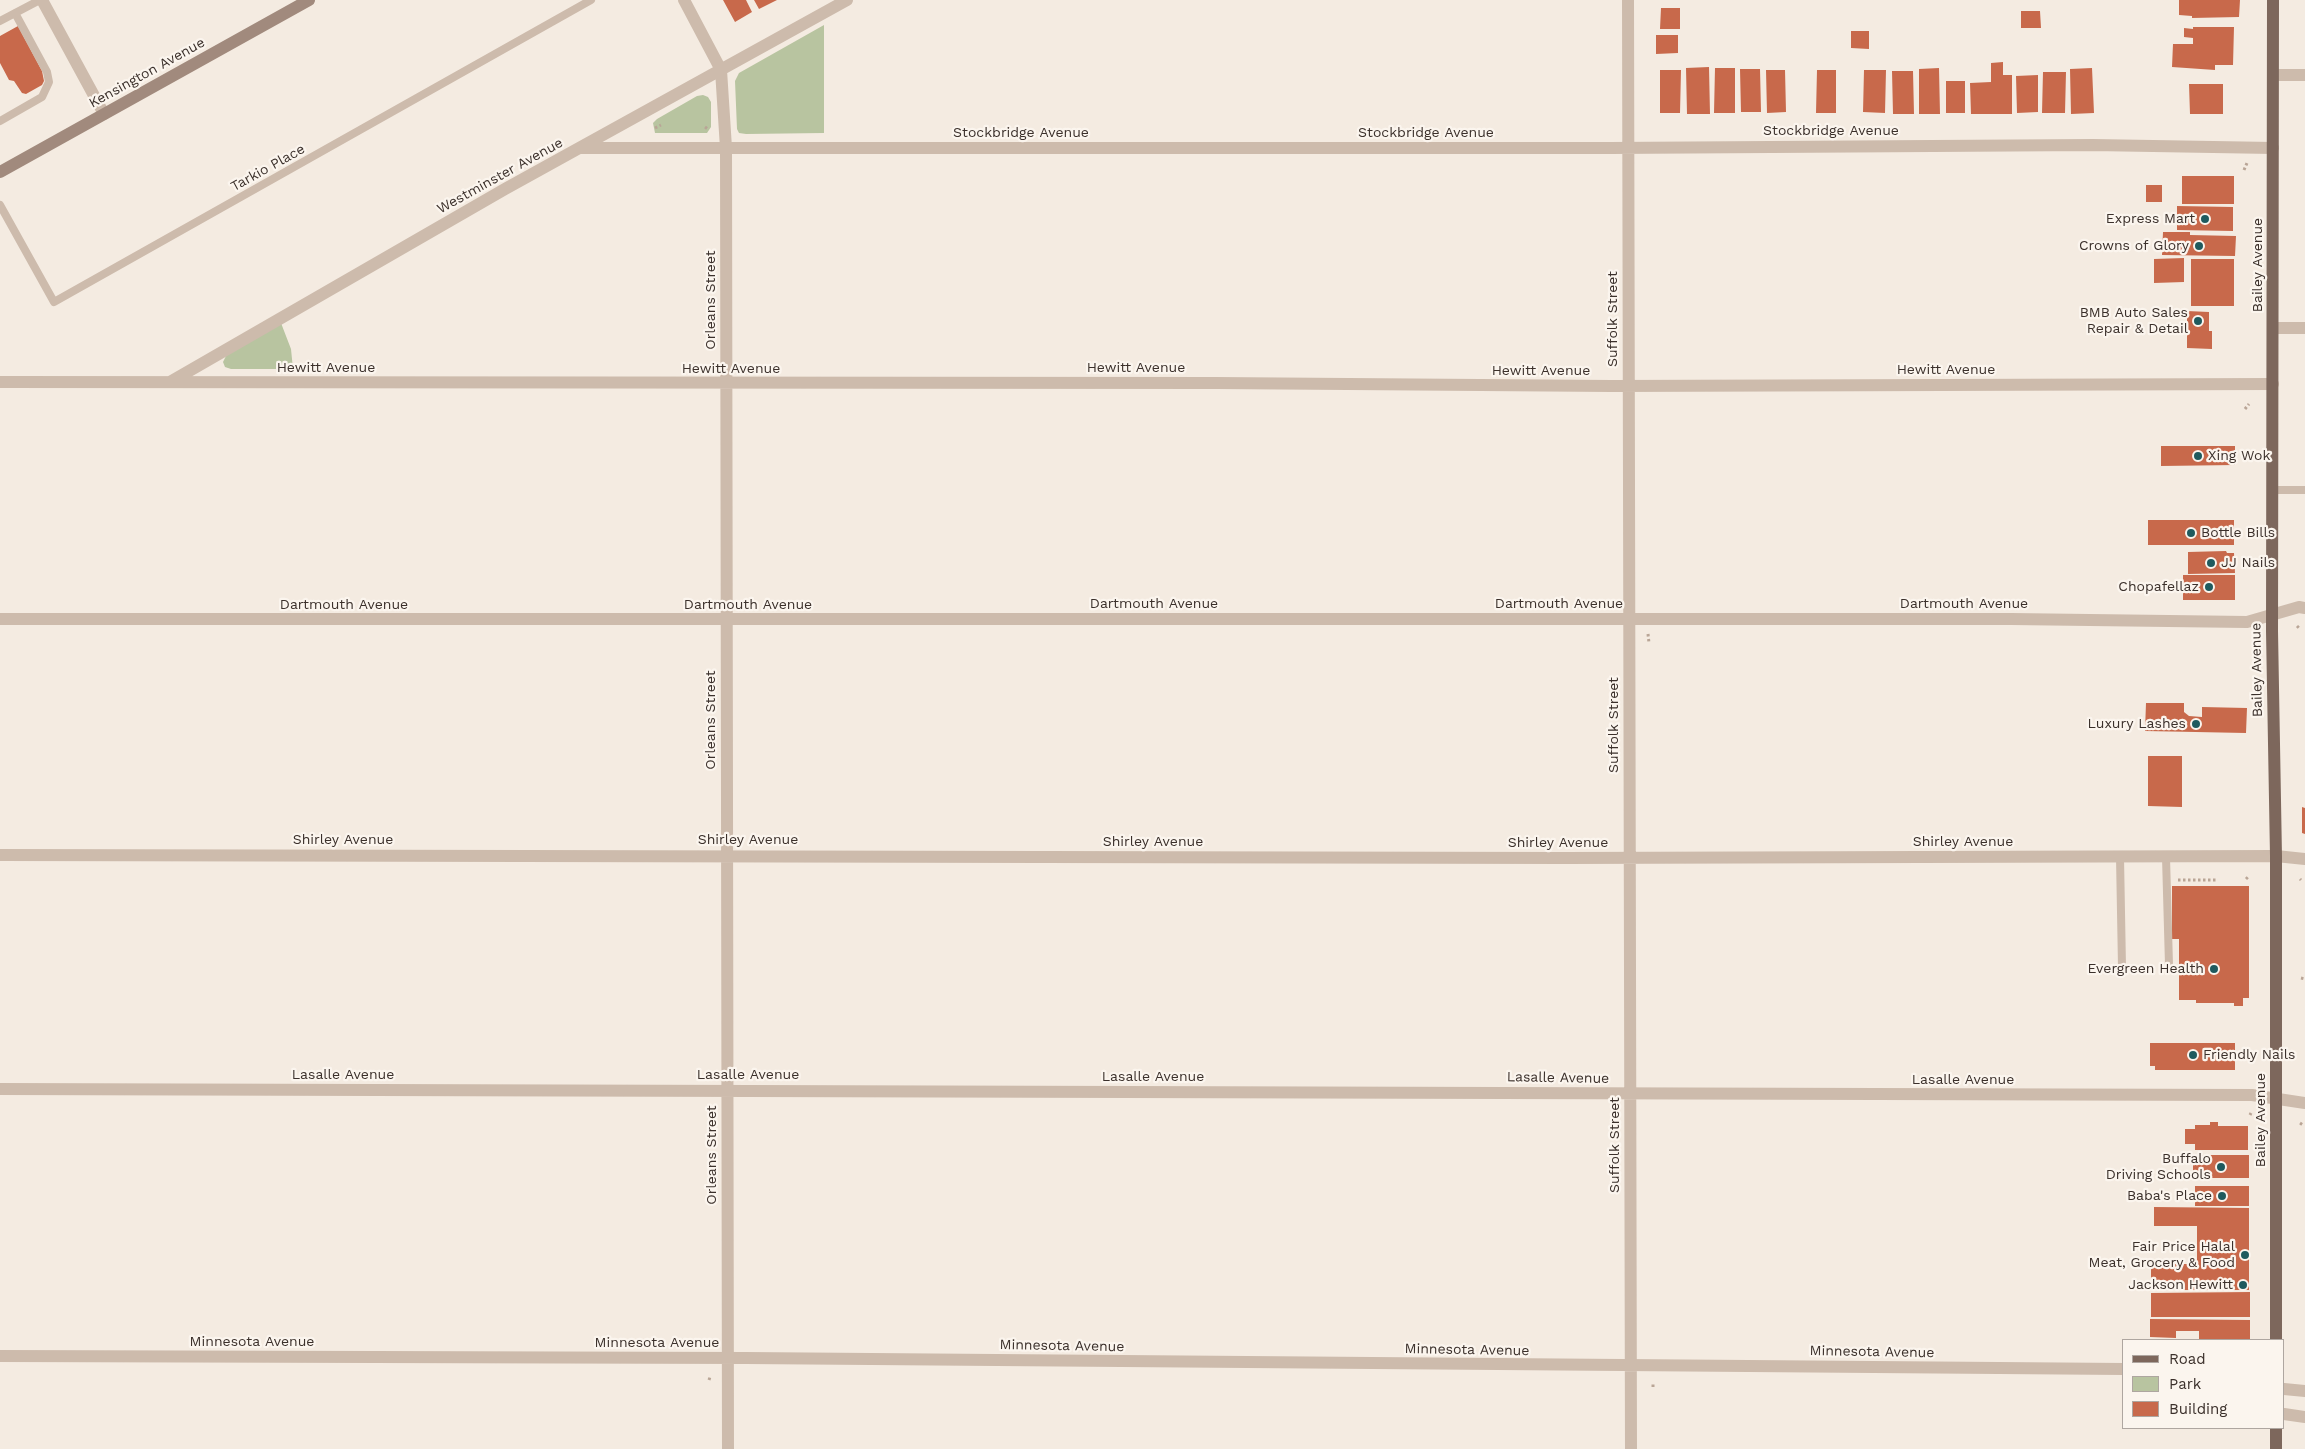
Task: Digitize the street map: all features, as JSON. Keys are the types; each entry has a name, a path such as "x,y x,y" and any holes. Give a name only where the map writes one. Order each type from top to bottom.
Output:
{"main road":[{"name":"Bailey Avenue","path":"2272,0 2272,615 2276,856 2276,1339"},
{"path":"2276,1429 2276,1449"}],"street":[{"path":"41,0 104,114"},
{"name":"Kensington Avenue","path":"0,172 309,0"},
{"name":"Orleans Street","path":"684,0 721,70 726,148 728,1449"},
{"name":"Westminster Avenue","path":"170,382 496,194 847,0"},
{"name":"Suffolk Street","path":"1628,0 1631,1449"},
{"path":"2272,75 2305,75"},
{"name":"Stockbridge Avenue","path":"579,148 2093,145 2272,148"},
{"path":"2272,328 2305,328"},
{"name":"Hewitt Avenue","path":"0,382 1216,383 1628,386 2273,384"},
{"name":"Dartmouth Avenue","path":"0,619 726,621 1629,619 2247,622 2299,607 2305,608"},
{"name":"Shirley Avenue","path":"0,855 1630,858 2276,856 2305,859"},
{"name":"Lasalle Avenue","path":"0,1089 2252,1095 2305,1103"},
{"name":"Minnesota Avenue","path":"0,1356 728,1358 2122,1369"},
{"path":"2285,1389 2305,1391"},
{"path":"2285,1414 2305,1417"}],"lane":[{"path":"0,21 41,0"},
{"name":"Tarkio Place","path":"0,205 54,302 591,0"},
{"path":"0,121 42,97 49,82 47,72 15,13"},
{"path":"2272,490 2305,490"},
{"path":"2120,857 2122,967"},
{"path":"2166,857 2169,965"}],"path":[{"path":"655,128 661,125"},
{"path":"705,127 709,130"},
{"path":"2244,170 2247,163"},
{"path":"2245,409 2249,404"},
{"path":"1648,634 1649,643"},
{"path":"2172,880 2217,880"}],"green space":[{"path":"824,25 824,133 739,133 737,129 735,81 739,73"},
{"path":"703,95 708,97 711,102 711,127 707,133 655,133 653,123 657,119 697,96"},
{"path":"281,323 291,349 293,369 231,369 225,367 223,362 227,354"}],"building":[{"path":"723,0 746,0 752,12 735,22"},
{"path":"754,0 777,0 759,9"},
{"path":"2179,0 2240,0 2239,17 2192,18 2192,16 2179,15"},
{"path":"1661,8 1680,8 1680,29 1660,29"},
{"path":"2021,11 2040,11 2041,28 2021,28"},
{"path":"18,26 42,71 44,81 42,85 26,94 22,93 14,81 9,80 0,63 0,36"},
{"path":"2193,27 2234,27 2233,65 2215,65 2215,70 2172,67 2173,44 2193,44 2193,38 2184,37 2184,28 2193,29"},
{"path":"1851,31 1869,31 1869,49 1851,48"},
{"path":"1656,35 1678,35 1678,53 1656,54"},
{"path":"2003,62 2003,75 2012,75 2012,114 1971,114 1970,83 1991,82 1991,63"},
{"path":"1709,67 1710,114 1687,114 1686,68"},
{"path":"1715,68 1735,68 1735,113 1714,113"},
{"path":"1939,68 1940,114 1919,114 1919,69"},
{"path":"2092,68 2094,113 2071,114 2070,69"},
{"path":"1740,69 1760,69 1761,112 1741,112"},
{"path":"1660,70 1681,70 1680,113 1660,113"},
{"path":"1766,70 1785,70 1786,112 1767,113"},
{"path":"1817,70 1836,70 1836,113 1816,113"},
{"path":"1864,70 1886,70 1885,113 1863,112"},
{"path":"1892,71 1913,71 1914,114 1893,114"},
{"path":"2043,72 2066,72 2065,113 2042,113"},
{"path":"2038,75 2038,112 2017,113 2016,76"},
{"path":"1946,81 1965,81 1965,113 1946,113"},
{"path":"2189,84 2223,84 2223,114 2190,114"},
{"path":"2182,176 2234,176 2234,204 2182,204"},
{"path":"2146,185 2162,185 2162,202 2146,202"},
{"name":"Express Mart","path":"2177,206 2233,207 2233,231 2177,230"},
{"name":"Crowns of Glory","path":"2163,232 2190,232 2190,235 2236,236 2235,256 2162,255"},
{"path":"2184,258 2184,282 2154,283 2154,259"},
{"path":"2191,259 2234,259 2234,306 2191,306"},
{"name":"BMB Auto Sales Repair & Detail","path":"2187,311 2209,312 2209,331 2212,331 2212,349 2187,348"},
{"name":"Xing Wok","path":"2161,446 2235,446 2235,465 2161,466"},
{"name":"Bottle Bills","path":"2148,520 2234,520 2234,545 2148,545"},
{"name":"JJ Nails","path":"2226,551 2227,553 2234,553 2235,573 2188,574 2188,552"},
{"name":"Chopafellaz","path":"2183,575 2235,575 2235,600 2183,600"},
{"name":"Luxury Lashes","path":"2146,703 2184,703 2184,712 2189,716 2202,717 2202,707 2247,708 2246,733 2145,731"},
{"path":"2148,756 2182,756 2182,807 2148,806"},
{"path":"2302,807 2305,808 2305,834 2302,833"},
{"name":"Evergreen Health","path":"2172,886 2249,886 2249,998 2243,998 2243,1006 2234,1006 2234,1003 2196,1003 2196,1000 2179,1000 2179,939 2172,939"},
{"name":"Friendly Nails","path":"2150,1043 2235,1043 2235,1070 2155,1070 2155,1066 2150,1066"},
{"path":"2210,1122 2218,1122 2218,1126 2248,1126 2248,1150 2195,1150 2195,1144 2185,1144 2185,1129 2195,1129 2195,1125 2210,1125"},
{"name":"Buffalo Driving Schools","path":"2193,1155 2249,1155 2249,1178 2193,1178"},
{"name":"Baba's Place","path":"2195,1186 2249,1186 2249,1206 2195,1206"},
{"path":"2154,1207 2249,1208 2249,1290 2151,1290 2151,1264 2197,1264 2197,1226 2154,1226"},
{"path":"2250,1292 2250,1317 2151,1317 2151,1293"},
{"path":"2150,1319 2250,1320 2250,1339 2199,1339 2199,1331 2176,1331 2176,1338 2150,1337"}],"place":[{"name":"Express Mart","path":"2205,219"},
{"name":"Crowns of Glory","path":"2199,246"},
{"name":"BMB Auto Sales Repair & Detail","path":"2198,321"},
{"name":"Xing Wok","path":"2198,456"},
{"name":"Bottle Bills","path":"2191,533"},
{"name":"JJ Nails","path":"2211,563"},
{"name":"Chopafellaz","path":"2209,587"},
{"name":"Luxury Lashes","path":"2196,724"},
{"name":"Evergreen Health","path":"2214,969"},
{"name":"Friendly Nails","path":"2193,1055"},
{"name":"Buffalo Driving Schools","path":"2221,1167"},
{"name":"Baba's Place","path":"2222,1196"},
{"name":"Fair Price Halal Meat, Grocery & Food","path":"2245,1255"},
{"name":"Jackson Hewitt","path":"2243,1285"}]}
